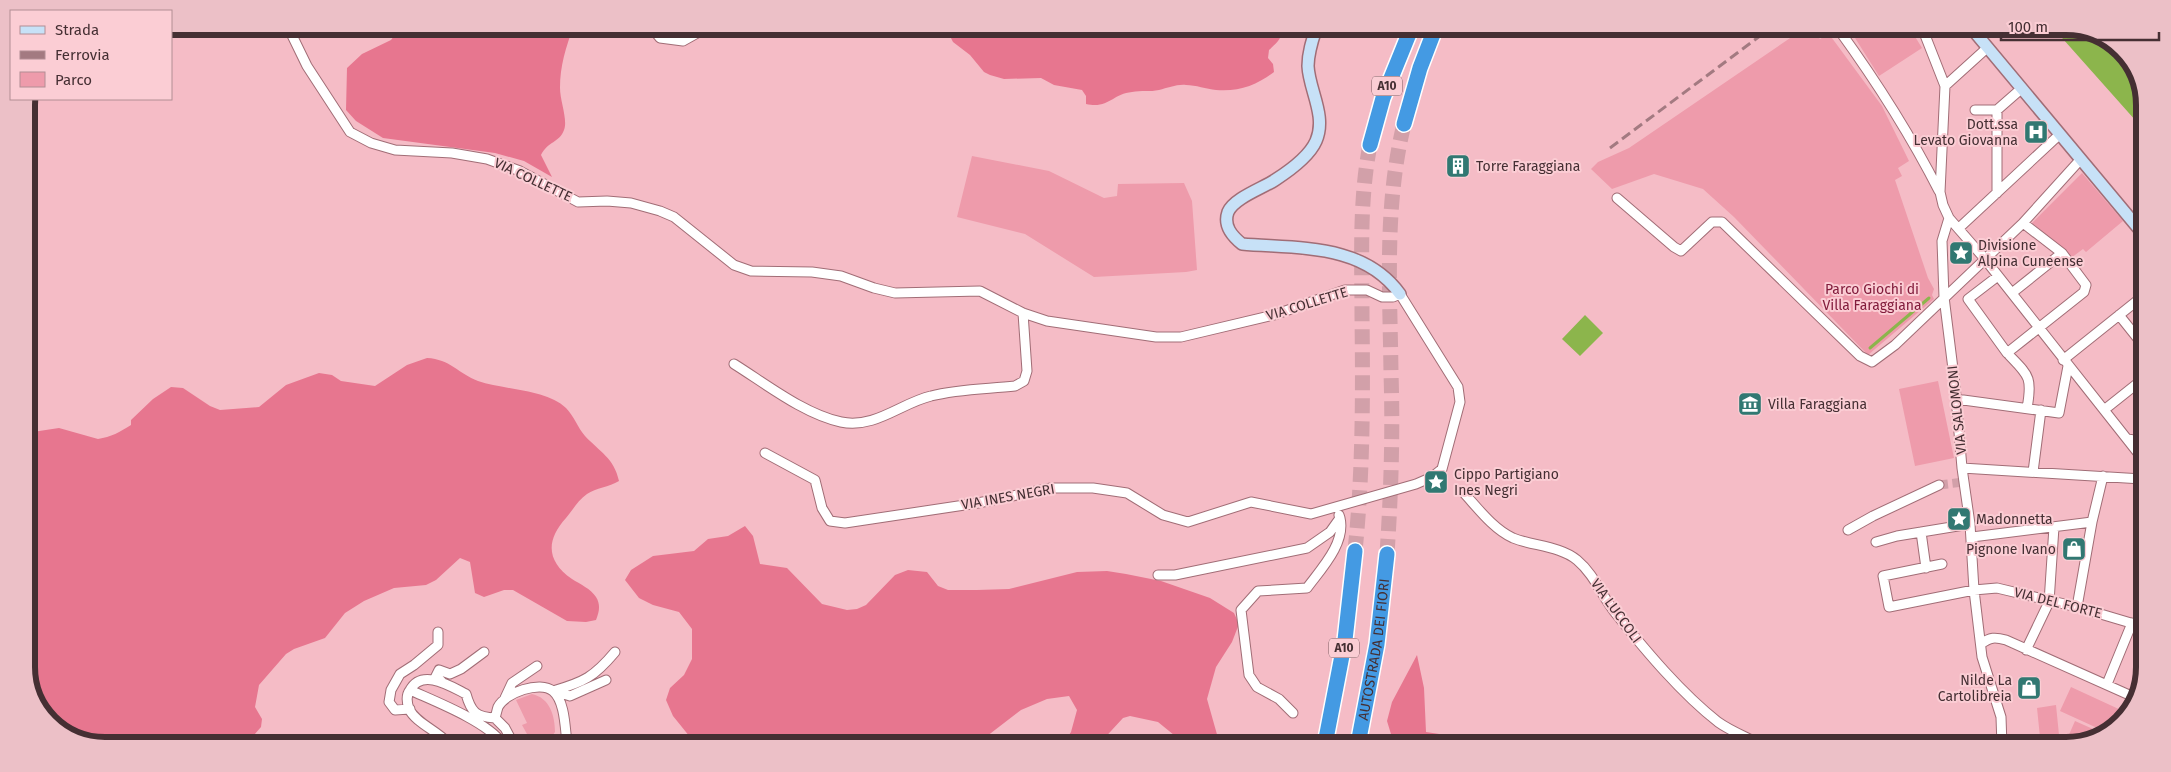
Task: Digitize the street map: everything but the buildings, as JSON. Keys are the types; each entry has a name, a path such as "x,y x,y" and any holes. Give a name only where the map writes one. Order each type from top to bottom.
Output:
{"highway":[{"name":"A10","path":"1370,145 1383,98 1409,35"},
{"name":"A10","path":"1404,124 1420,68 1433,35"},
{"name":"A10","path":"1326,737 1344,649 1355,551"},
{"name":"AUTOSTRADA DEI FIORI","path":"1359,737 1376,644 1387,554"}],"street":[{"name":"VIA COLLETTE","path":"292,35 307,66 350,132 395,150 452,153 487,159 520,171 578,202 615,201 660,211 674,217 734,265 751,272 812,272 841,276 874,288 895,293 980,291 1024,313 1047,321 1156,337 1181,337 1274,315 1345,290 1367,290 1382,297 1393,297 1400,294"},
{"path":"658,35 660,38 683,41 695,35"},
{"path":"1314,35 1309,52 1308,67 1319,118 1316,140 1300,161 1275,180 1239,200 1228,211 1227,226 1232,235 1242,244 1326,250 1356,259 1372,267 1389,280 1400,294"},
{"path":"1843,35 1874,78 1920,153 1940,192"},
{"path":"1925,35 1945,86 1940,192 1942,205 1949,218 1984,258 2136,450"},
{"path":"1977,35 2136,226"},
{"path":"1945,86 1988,48"},
{"path":"1975,110 1997,110 2021,89"},
{"path":"1997,110 1997,193"},
{"path":"1959,228 2059,135"},
{"path":"1617,198 1681,251 1712,222 1722,222 1860,356 1872,362 1895,345 2023,222 2080,160"},
{"path":"1997,172 2013,178"},
{"name":"VIA SALOMONI","path":"1949,218 1942,241 1941,300 1956,398 1962,468 1972,537 1974,590 1981,644 1985,671 2001,717 2002,737"},
{"path":"2007,352 2084,292 2086,285 2062,253 2023,222"},
{"path":"2012,294 2062,253"},
{"path":"1998,276 1968,299 2029,379 2031,387 2027,408"},
{"name":"VIA INES NEGRI","path":"765,453 815,480 822,508 830,521 845,523 978,503 1051,488 1093,488 1126,493 1163,515 1188,522 1250,502 1311,514 1416,484 1432,477 1442,469 1460,402 1458,388 1400,294"},
{"path":"1956,398 2059,413 2066,363 2136,302"},
{"path":"734,364 811,412 843,422 865,422 888,416 930,396 1015,386 1024,381 1027,371 1024,313"},
{"path":"2120,315 2136,336"},
{"path":"2104,410 2136,385"},
{"path":"2033,472 2041,410"},
{"path":"2127,439 2136,440"},
{"path":"1962,468 2136,479"},
{"path":"2077,607 2092,522 2103,476"},
{"path":"1848,530 1939,485"},
{"name":"VIA LUCCOLI","path":"1463,492 1497,527 1512,538 1562,552 1577,560 1588,571 1609,605 1639,642 1682,688 1718,722 1745,737"},
{"path":"1293,713 1279,699 1257,687 1249,675 1241,610 1258,591 1307,588 1339,541 1342,526 1337,507"},
{"path":"1158,575 1175,575 1307,548 1330,532 1340,518"},
{"path":"1972,537 2092,522"},
{"path":"1876,542 1970,524"},
{"path":"2026,650 2049,602 2054,527"},
{"path":"1921,532 1926,568"},
{"path":"1942,564 1883,576 1889,607 1974,590"},
{"name":"VIA DEL FORTE","path":"1974,590 1997,588 2049,602 2077,607 2136,625"},
{"path":"2107,684 2136,627"},
{"path":"410,709 395,710 389,702 391,690 400,674 414,665 438,644 438,632"},
{"path":"1981,644 1987,639 1994,637 2130,695"},
{"path":"442,682 436,676 439,670 450,674 461,669 484,652"},
{"path":"553,691 591,677 600,670 615,652"},
{"path":"503,702 512,683 537,666"},
{"path":"495,718 498,706 512,694 542,686 570,696 606,680"},
{"path":"443,737 416,717 410,709 407,700 410,690 420,681 442,682 466,694 469,707 481,718 495,718 505,728 510,737"},
{"path":"410,690 458,713 492,732 497,737"},
{"path":"553,691 560,703 566,737"}],"green space":[{"name":"Parco Giochi di Villa Faraggiana","path":"1795,35 1816,35 1820,39 1830,35 1882,106 1909,161 1898,168 1902,176 1895,180 1928,278 1934,289 1932,295 1934,299 1868,355 1734,217 1703,189 1654,174 1612,189 1591,169 1598,162 1629,148"},
{"path":"1853,35 1914,35 1922,48 1879,76"},
{"path":"972,156 1049,171 1104,198 1117,196 1118,184 1184,183 1192,201 1197,270 1094,277 1025,234 957,217"},
{"path":"2082,173 2123,221 2086,252 2083,249 2071,258 2065,250 2032,223"},
{"path":"1938,381 1954,458 1915,466 1899,389"},
{"path":"2071,687 2121,710 2099,729 2060,711"},
{"path":"532,694 543,699 550,708 554,720 555,732 551,737 529,737 522,725 527,723 516,700"},
{"path":"2056,705 2059,735 2040,737 2037,708"},
{"path":"2075,721 2096,730 2079,736 2068,737"}],"shaded area":[{"path":"395,35 571,35 560,80 565,126 560,137 547,147 541,155 552,177 524,161 495,153 383,138 356,121 346,110 347,68 362,54 391,40"},
{"path":"950,35 1281,35 1269,50 1268,58 1273,64 1274,72 1261,81 1247,87 1224,90 1179,85 1156,91 1125,93 1100,105 1086,104 1086,96 1082,90 1054,85 1041,78 1004,79 990,75 984,72 970,55 953,42"},
{"path":"2059,35 2079,36 2101,44 2121,62 2127,70 2134,87 2136,121"},
{"path":"1585,315 1603,333 1580,356 1562,339"},
{"path":"427,358 435,359 478,381 536,393 558,402 569,411 585,436 610,461 619,481 584,496 559,526 552,542 553,558 557,565 563,572 588,589 596,597 599,608 596,620 586,622 567,621 513,590 504,590 484,597 475,593 470,562 460,558 436,580 426,585 394,588 364,601 345,613 325,638 294,649 286,654 259,685 255,707 262,719 261,727 252,737 96,736 70,728 50,710 44,702 39,689 35,671 35,432 59,428 98,439 107,437 131,425 131,420 153,399 171,387 183,388 210,406 220,410 259,407 286,385 319,373 332,375 341,381 375,386 407,365"},
{"path":"745,526 753,536 760,564 787,568 822,604 847,610 857,609 866,605 895,575 908,570 927,572 938,586 948,590 1009,589 1077,572 1107,571 1161,581 1210,598 1234,613 1239,624 1232,642 1216,667 1207,699 1218,737 1176,737 1158,722 1130,716 1123,718 1105,737 1068,737 1071,732 1077,710 1069,696 1047,699 1021,710 986,737 690,737 673,716 666,700 670,688 684,675 692,659 692,629 679,612 653,605 639,598 625,580 631,570 653,556 694,551 708,539 728,536"},
{"path":"1417,655 1424,688 1426,732 1459,737 1392,737 1387,721 1392,702"}],"waterway":[{"path":"1870,348 1929,298"}],"tunnel":[{"path":"1387,554 1392,441 1389,279 1391,217 1393,186 1404,124"},
{"path":"1355,551 1362,434 1363,209 1366,166 1370,145"},
{"path":"1939,485 1964,482"}],"railway":[{"path":"1610,148 1761,35"}],"place":[{"name":"Dott.ssa Levato Giovanna","path":"2036,132"},
{"name":"Torre Faraggiana","path":"1458,166"},
{"name":"Divisione Alpina Cuneense","path":"1961,253"},
{"name":"Villa Faraggiana","path":"1750,404"},
{"name":"Cippo Partigiano Ines Negri","path":"1436,482"},
{"name":"Madonnetta","path":"1959,519"},
{"name":"Pignone Ivano","path":"2074,549"},
{"name":"Nilde La Cartolibreia","path":"2029,688"}]}
